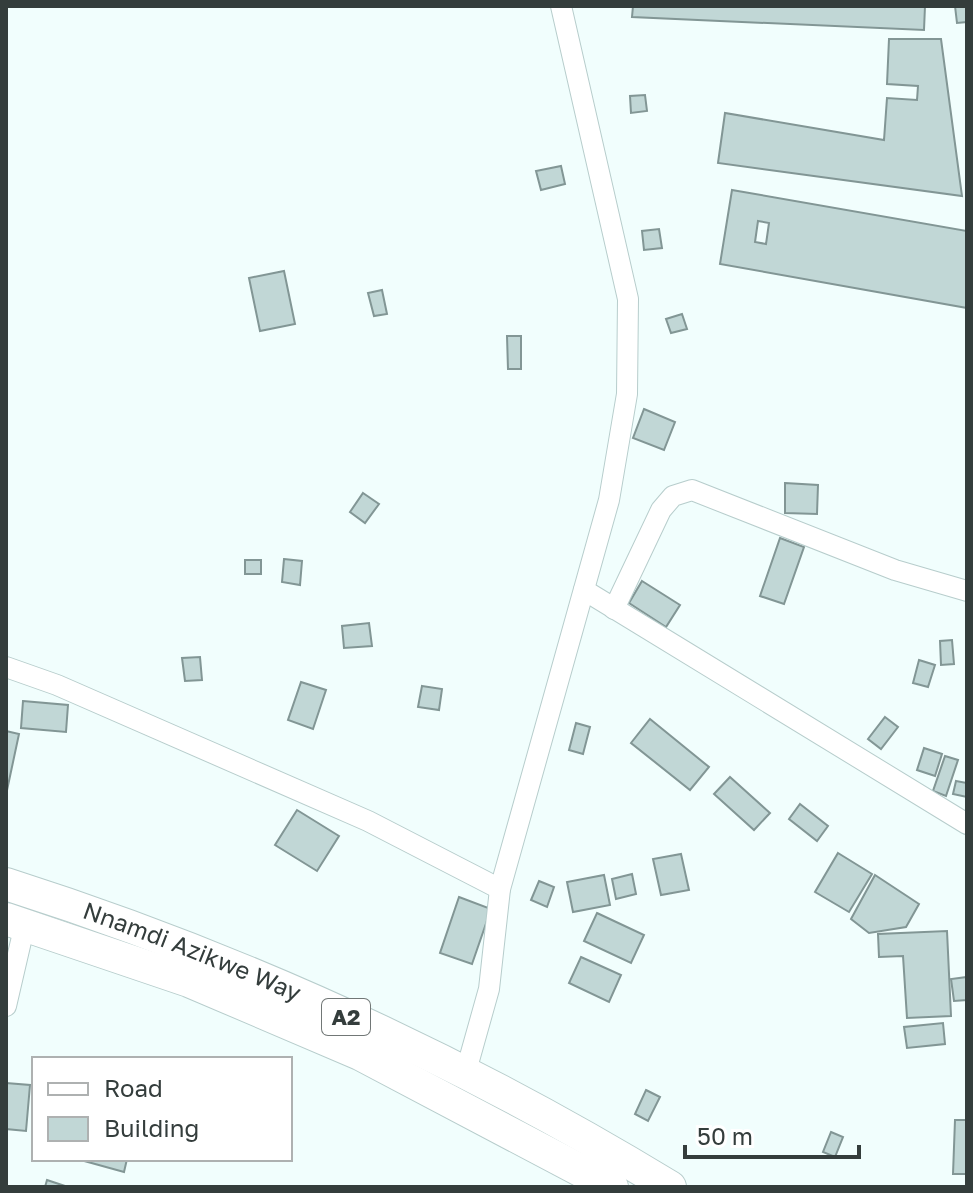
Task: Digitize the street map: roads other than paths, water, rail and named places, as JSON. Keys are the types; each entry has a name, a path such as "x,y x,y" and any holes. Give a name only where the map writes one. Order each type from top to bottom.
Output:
{"highway":[{"name":"Nnamdi Azikwe Way","path":"6,884 97,913 194,968 612,1187"},
{"name":"Nnamdi Azikwe Way","path":"15,922 194,968 466,1071 670,1187"}],"street":[{"path":"466,1071 489,989 500,889 609,500 627,394 628,299 561,6"},
{"path":"614,609 661,510 673,496 692,490 895,570 967,591"},
{"path":"584,590 967,824"},
{"path":"6,667 71,691 368,821 500,889"},
{"path":"6,1006 15,922"}]}
